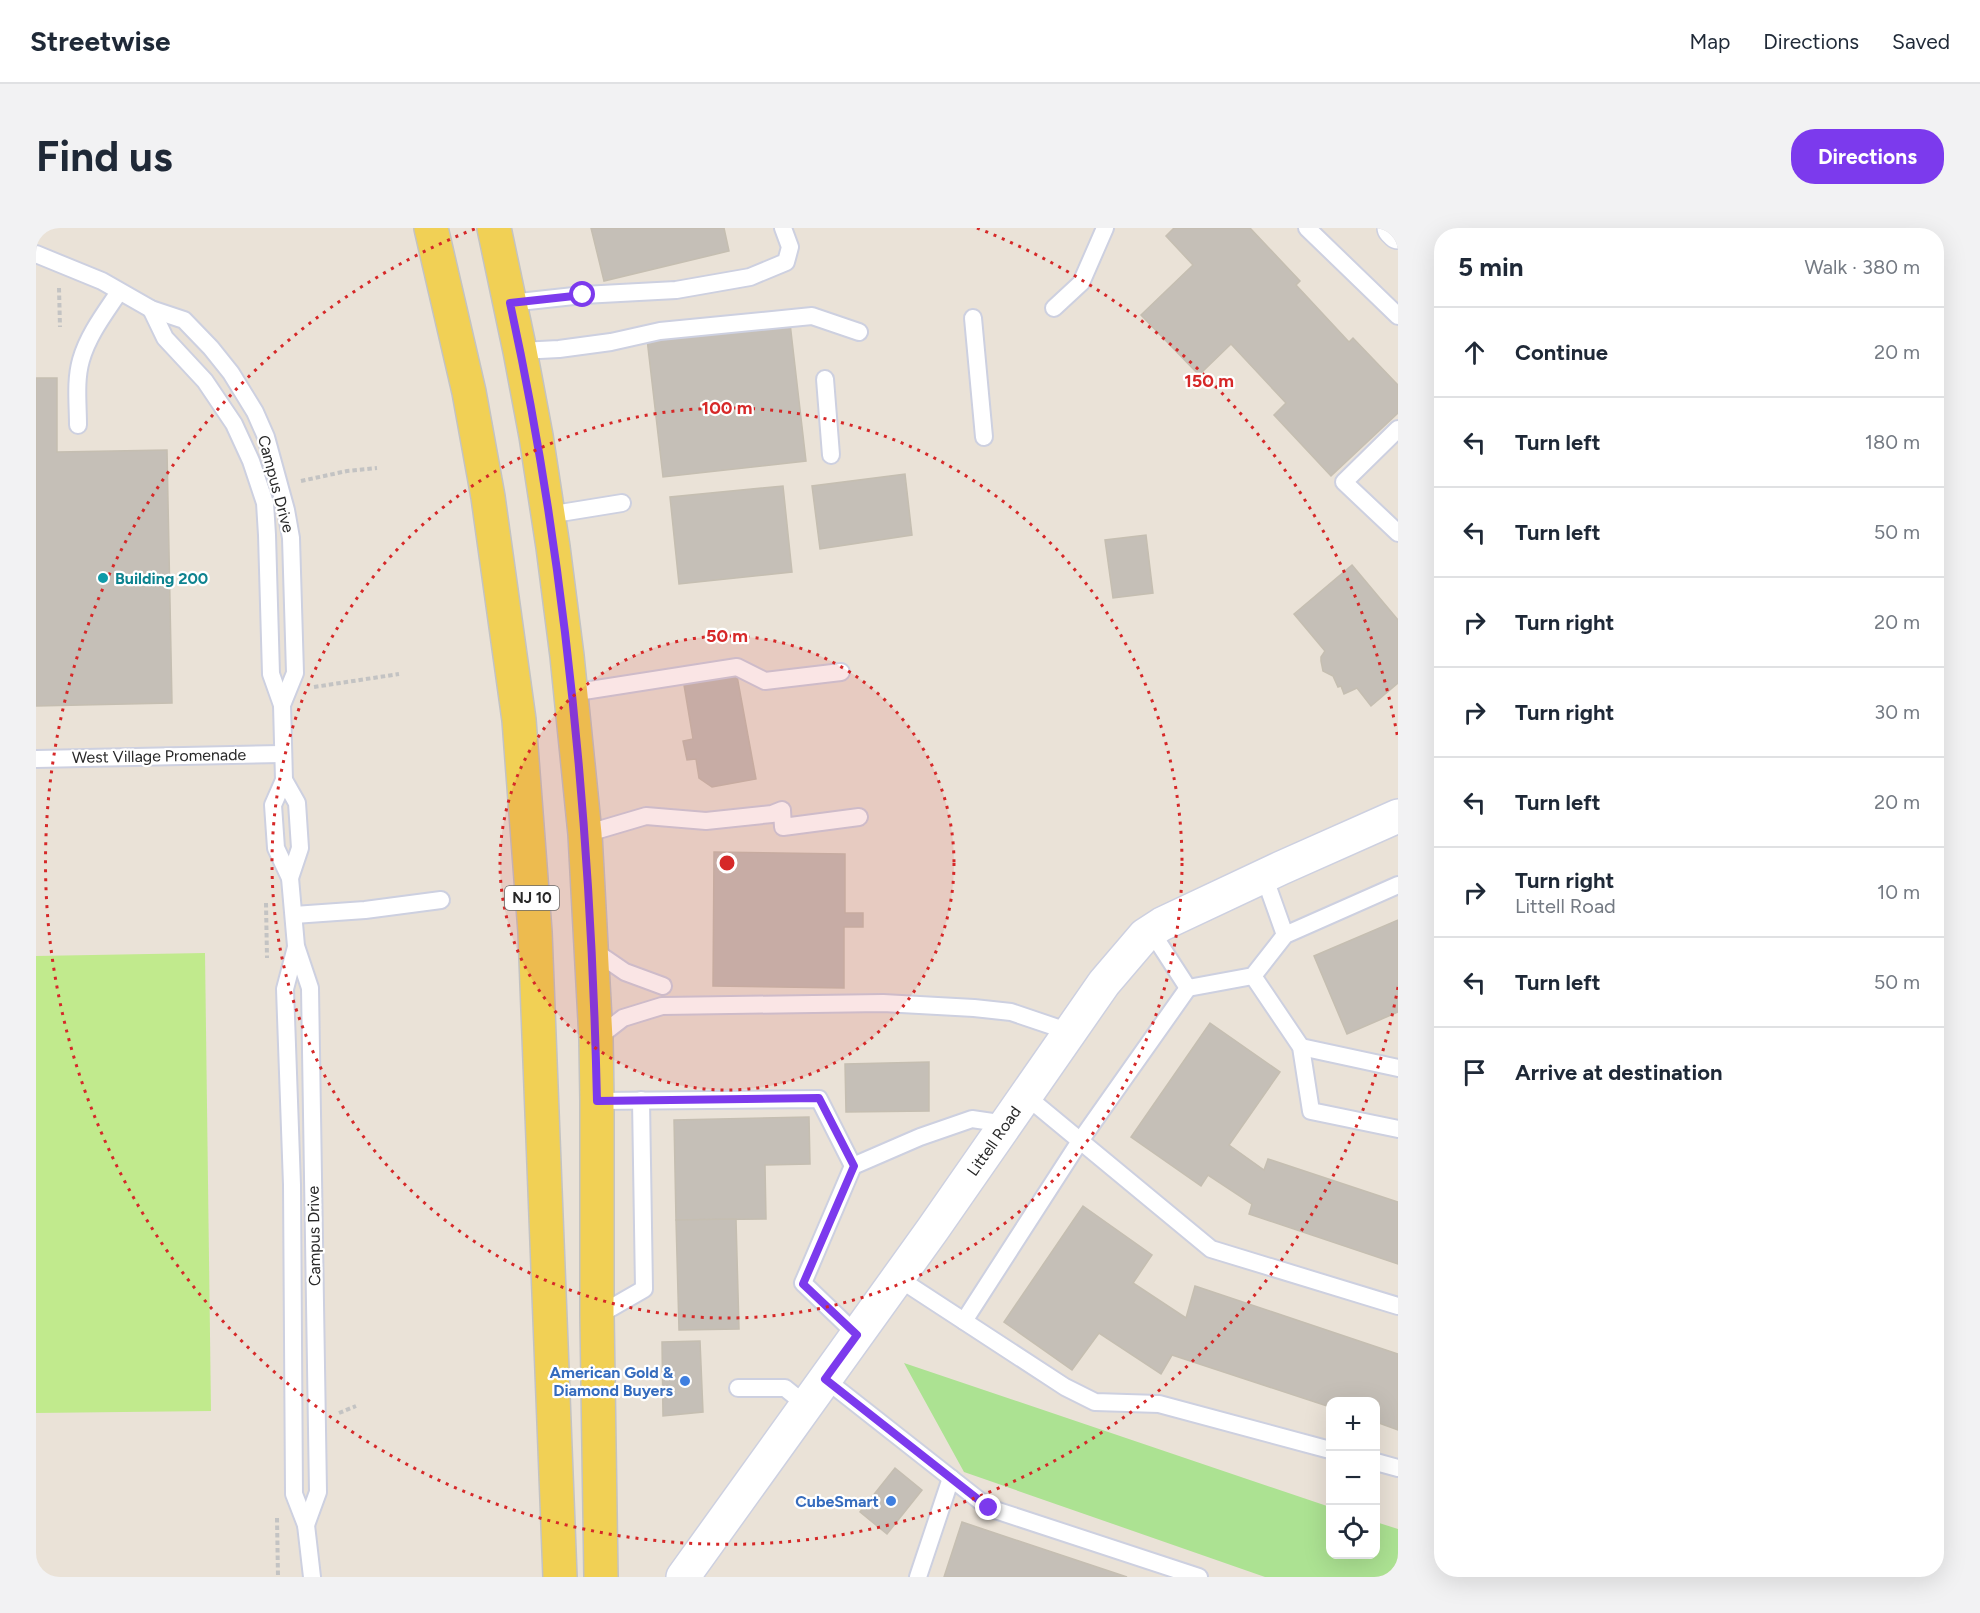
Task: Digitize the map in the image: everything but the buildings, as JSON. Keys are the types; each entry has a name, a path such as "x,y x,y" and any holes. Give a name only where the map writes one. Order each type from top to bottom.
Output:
{"main road":[{"name":"NJ 10","path":"431,228 469,392 488,497 519,720 535,944 560,1577"},
{"path":"494,228 520,351 548,515 571,693 585,834 596,1039 601,1577"}],"street":[{"path":"1394,228 1398,232"},
{"name":"Littell Road","path":"683,1577 857,1335 1104,982 1145,935 1162,924 1264,876 1398,816"}],"lane":[{"path":"510,303 583,295 676,290 750,277 786,262 790,247 783,228"},
{"path":"1054,308 1081,283 1105,228"},
{"path":"1307,228 1398,316"},
{"name":"Campus Drive","path":"36,254 102,282 151,309 184,321 211,348 231,373 255,412 266,437 286,510 291,538 295,673 282,705"},
{"path":"78,425 77,383 81,360 97,325 119,292"},
{"name":"Campus Drive","path":"151,309 165,338 205,381 229,415 251,461 265,503 271,674 282,705 284,780 297,804 298,814 300,848 290,878"},
{"path":"520,351 559,349 611,342 660,331 812,316 859,332"},
{"path":"973,318 984,436"},
{"path":"825,379 831,455"},
{"path":"1398,429 1344,482 1398,533"},
{"path":"548,515 622,503"},
{"path":"571,693 737,667 765,681 841,672"},
{"name":"West Village Promenade","path":"36,759 282,754"},
{"name":"Campus Drive","path":"284,780 273,805 276,848 290,878 296,946 310,988 318,1492 306,1525"},
{"path":"585,834 646,816 706,821 772,814 782,810 783,827 859,817"},
{"path":"1264,876 1285,935"},
{"path":"964,1321 1080,1141 1188,988 1253,976 1285,935 1398,885"},
{"path":"294,915 365,910 441,900"},
{"path":"1151,931 1188,988"},
{"name":"Campus Drive","path":"296,946 285,989 292,1185 294,1494 306,1525 312,1577"},
{"path":"590,948 625,972 663,986"},
{"path":"1253,976 1301,1047 1311,1111 1398,1129"},
{"path":"596,1039 623,1018 662,1006 883,1003 974,1008 1011,1012 1070,1032"},
{"path":"1301,1047 1398,1068"},
{"path":"1026,1096 1211,1249 1398,1306"},
{"path":"597,1101 819,1098 854,1166"},
{"path":"597,1316 644,1289 641,1100"},
{"path":"857,1335 803,1284 854,1166 921,1137 972,1119 1006,1124"},
{"path":"897,1278 1065,1387 1095,1402 1159,1404 1326,1449"},
{"path":"738,1388 785,1388 815,1392 951,1478 989,1508 1199,1577"},
{"path":"1380,1463 1398,1468"},
{"path":"918,1577 951,1478"}],"path":[{"path":"59,285 60,327"},
{"path":"316,478 377,468"},
{"path":"310,687 399,674"}],"green space":[{"path":"205,953 211,1411 36,1413 36,956"},
{"path":"904,1363 1326,1506 1326,1559 1380,1559 1380,1523 1398,1529 1398,1577 1265,1577 964,1472"}],"place":[{"name":"Building 200","path":"103,578"},
{"name":"American Gold & Diamond Buyers","path":"685,1381"},
{"name":"CubeSmart","path":"891,1501"}],"route":[{"path":"583,295 510,303 536,436 567,656 585,834 597,1101 819,1098 854,1166 803,1284 857,1335 825,1379 989,1508"}]}
